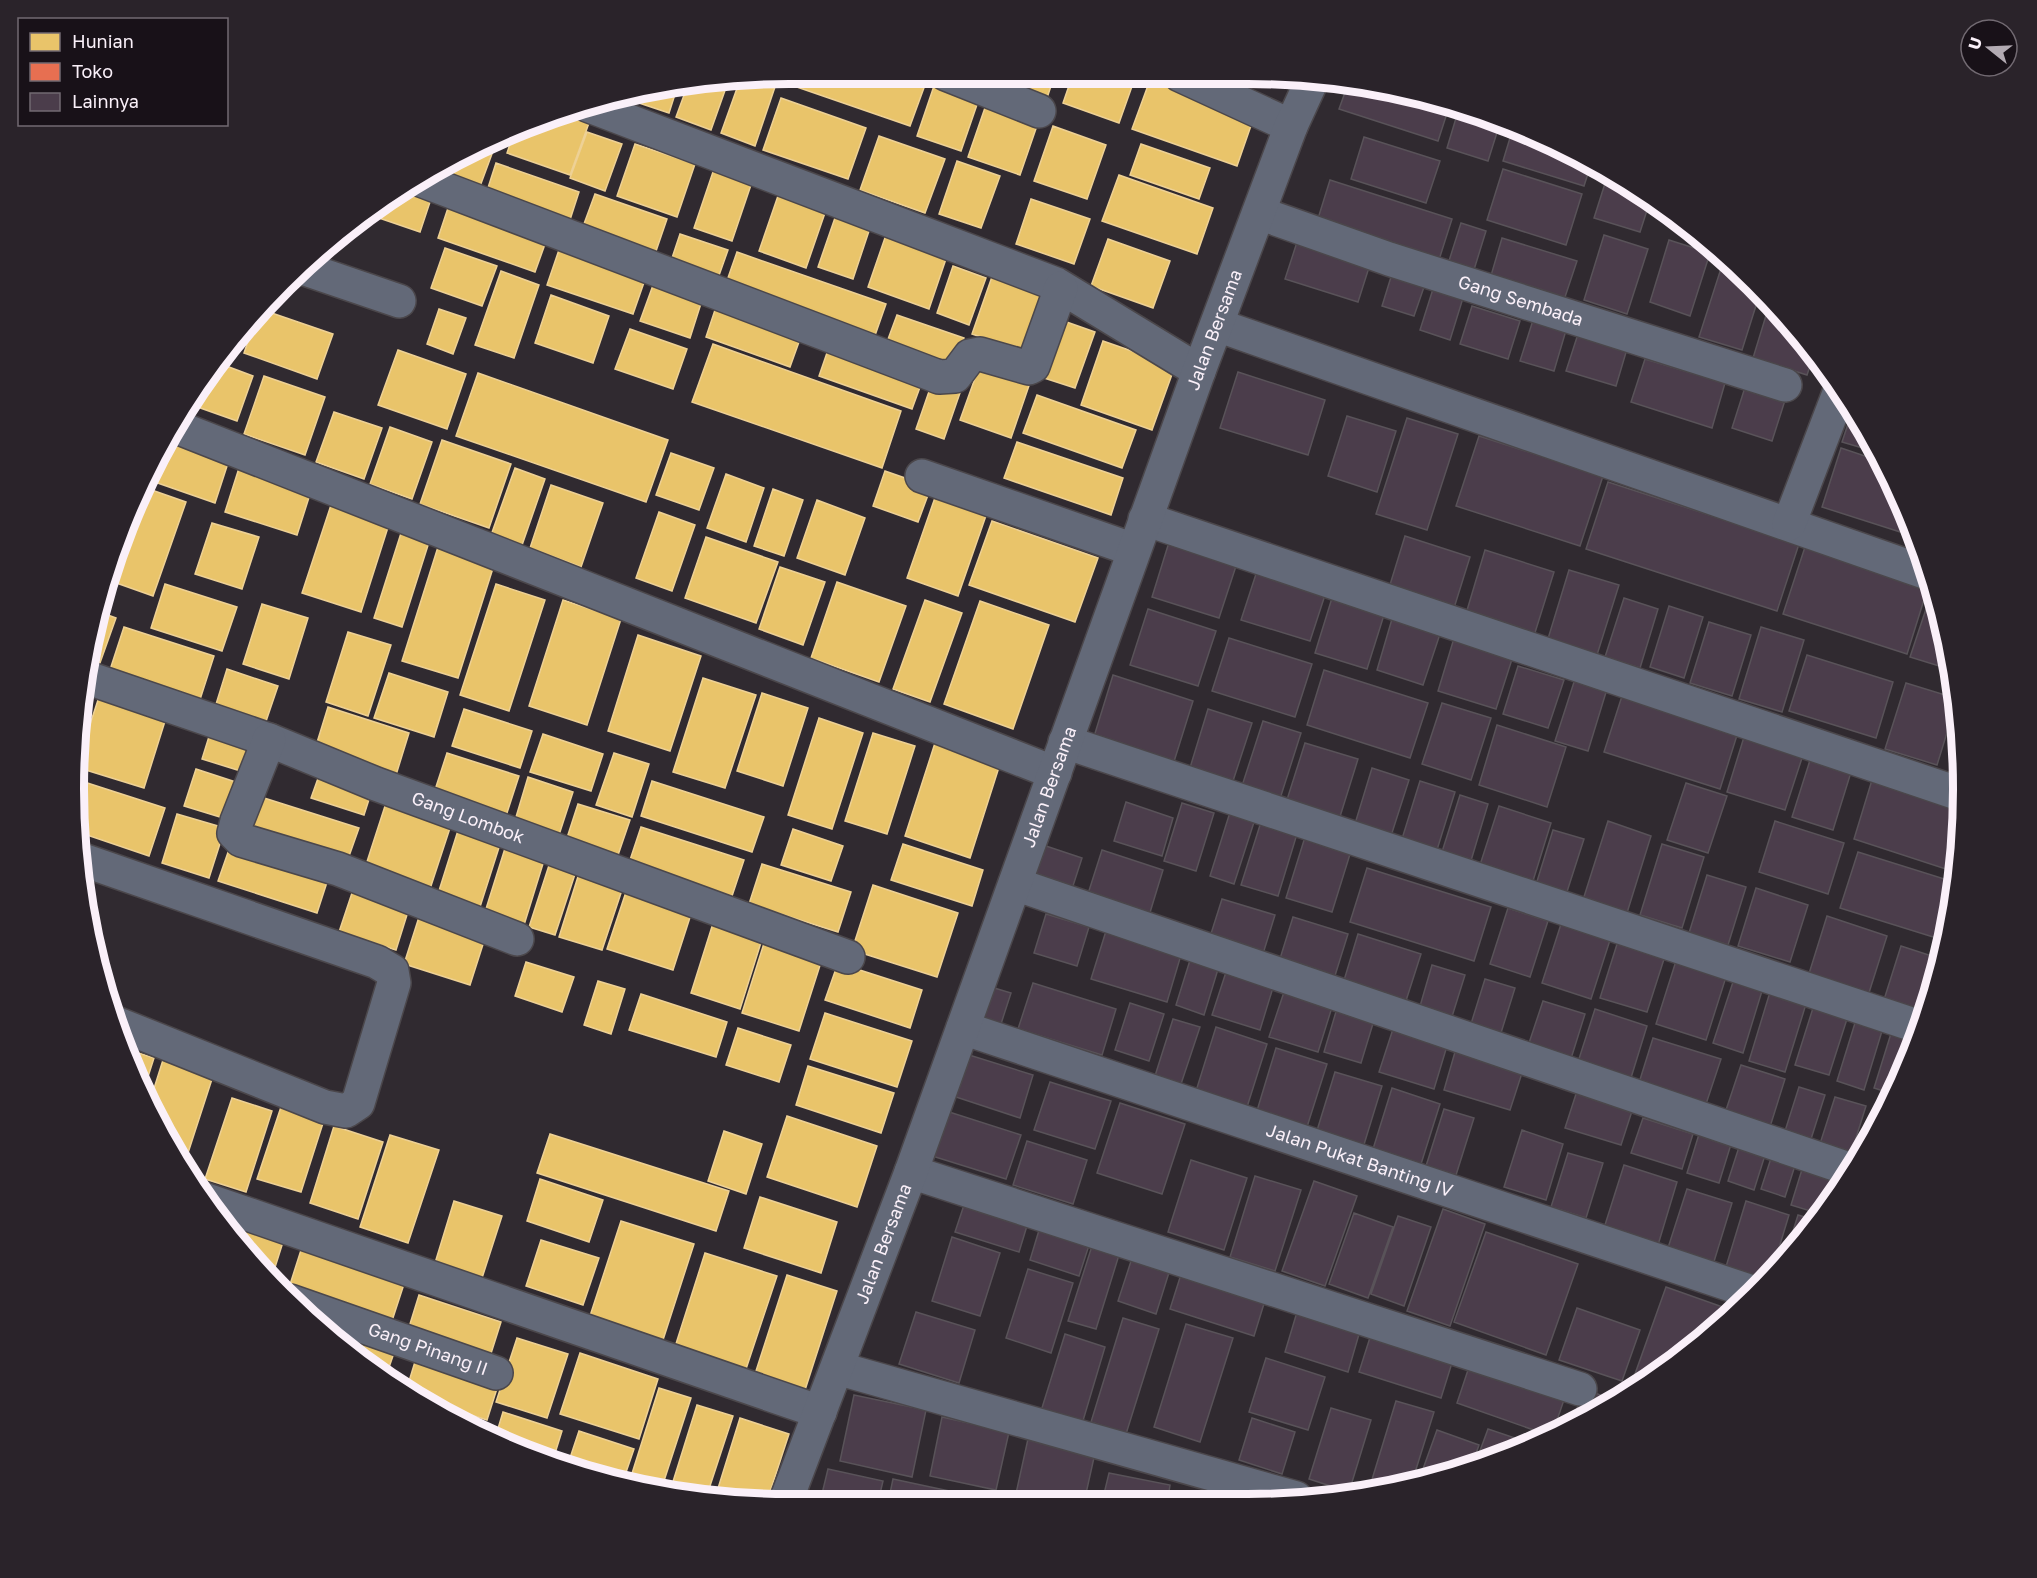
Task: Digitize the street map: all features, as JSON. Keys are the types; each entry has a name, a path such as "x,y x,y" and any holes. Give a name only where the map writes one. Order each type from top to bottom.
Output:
{"street":[{"path":"971,84 1039,111"},
{"path":"1200,84 1291,126"},
{"name":"Jalan Bersama","path":"789,1494 911,1172 1199,371 1291,126 1309,87"},
{"path":"600,110 1018,268 1061,288 1199,371"},
{"path":"428,183 939,377 955,376 970,356 980,354 1023,367 1034,366 1061,288"},
{"name":"Gang Sembada","path":"1259,213 1389,260 1785,385"},
{"path":"311,271 399,301"},
{"path":"1217,325 1918,570"},
{"path":"1789,524 1836,400"},
{"path":"182,429 1055,772"},
{"path":"922,476 1134,550"},
{"path":"1145,519 1953,792"},
{"name":"Gang Lombok","path":"93,680 269,740 376,784 848,957"},
{"path":"269,740 237,821 234,833 241,840 338,869 516,939"},
{"path":"1065,742 1913,1024"},
{"path":"88,862 377,962 392,971 394,983 358,1103 346,1111 326,1107 125,1027"},
{"path":"1015,884 1843,1167"},
{"name":"Jalan Pukat Banting IV","path":"963,1028 1745,1290"},
{"path":"911,1172 1580,1389"},
{"path":"220,1205 820,1412"},
{"name":"Gang Pinang II","path":"313,1309 496,1373"},
{"path":"837,1368 1277,1493"}],"building: Hunian":[{"path":"795,84 925,84 910,126 794,86"},
{"path":"935,84 947,84 980,96 961,151 917,136"},
{"path":"1004,84 1052,84 1045,104"},
{"path":"1070,84 1133,84 1119,123 1063,103"},
{"path":"1149,84 1161,84 1254,117 1237,166 1132,129"},
{"path":"776,85 755,146 721,133 738,86"},
{"path":"726,87 711,130 676,117 685,92"},
{"path":"675,94 669,113 636,102 651,98"},
{"path":"781,98 866,128 848,179 763,150"},
{"path":"988,99 1040,117 1020,175 968,157"},
{"path":"574,118 589,123 570,175 507,153 511,142 562,121"},
{"path":"1053,126 1106,145 1087,199 1034,181"},
{"path":"587,132 622,144 605,191 570,178"},
{"path":"879,136 945,159 925,213 860,190"},
{"path":"635,144 695,164 677,217 617,196"},
{"path":"1141,144 1210,168 1199,199 1130,175"},
{"path":"494,149 479,189 443,175"},
{"path":"957,161 1000,176 981,228 939,214"},
{"path":"496,163 579,192 568,226 485,197"},
{"path":"714,169 752,182 732,241 694,228"},
{"path":"1119,175 1213,208 1197,254 1102,221"},
{"path":"420,188 433,193 420,232 377,217"},
{"path":"779,193 826,210 806,268 759,251"},
{"path":"595,194 667,219 654,257 581,232"},
{"path":"451,199 549,233 535,272 438,238"},
{"path":"1031,199 1090,219 1074,264 1016,244"},
{"path":"837,212 871,225 853,279 818,267"},
{"path":"887,232 948,253 929,309 868,287"},
{"path":"680,234 728,250 717,281 670,264"},
{"path":"1108,239 1170,261 1153,308 1091,286"},
{"path":"562,241 648,271 633,314 547,285"},
{"path":"445,248 497,266 482,306 431,288"},
{"path":"737,252 886,304 872,344 723,292"},
{"path":"953,266 986,278 969,325 937,313"},
{"path":"501,271 539,285 514,358 475,345"},
{"path":"994,271 1054,292 1033,355 972,334"},
{"path":"656,277 704,294 690,338 640,321"},
{"path":"551,295 609,316 593,363 535,343"},
{"path":"719,298 804,328 790,367 706,337"},
{"path":"439,309 466,318 453,354 427,344"},
{"path":"270,312 333,334 317,379 244,353 250,335"},
{"path":"897,315 964,338 952,374 884,350"},
{"path":"1061,320 1095,332 1075,388 1041,377"},
{"path":"630,329 687,349 673,389 615,369"},
{"path":"1103,341 1175,366 1152,430 1081,405"},
{"path":"713,344 901,411 882,468 692,402"},
{"path":"829,347 923,379 912,409 819,376"},
{"path":"398,350 466,374 447,429 378,405"},
{"path":"983,356 1033,374 1011,438 960,420"},
{"path":"226,366 253,376 237,421 197,407"},
{"path":"478,373 668,440 646,502 456,436"},
{"path":"264,376 325,397 305,455 244,434"},
{"path":"933,380 961,390 944,439 916,429"},
{"path":"1037,395 1136,430 1122,468 1023,433"},
{"path":"334,412 382,428 364,479 316,462"},
{"path":"390,427 432,442 412,499 370,484"},
{"path":"177,438 230,457 215,503 155,482"},
{"path":"442,440 511,464 489,528 420,504"},
{"path":"1017,442 1123,478 1111,515 1004,478"},
{"path":"671,453 714,468 699,510 656,495"},
{"path":"240,465 312,488 297,535 225,512"},
{"path":"515,468 545,479 521,548 490,538"},
{"path":"885,471 931,487 918,522 873,506"},
{"path":"726,474 764,488 746,542 707,528"},
{"path":"551,485 603,503 581,567 530,548"},
{"path":"773,489 803,500 784,556 754,546"},
{"path":"938,489 989,507 958,596 907,578"},
{"path":"151,490 186,502 153,596 115,583 121,562"},
{"path":"817,500 865,518 845,575 797,558"},
{"path":"332,502 390,521 361,612 302,593"},
{"path":"659,512 695,525 672,591 636,578"},
{"path":"992,521 1098,558 1075,622 969,585"},
{"path":"212,523 259,537 242,589 195,574"},
{"path":"402,530 430,539 402,627 374,618"},
{"path":"706,537 778,562 756,623 685,598"},
{"path":"438,547 494,565 458,678 402,661"},
{"path":"780,567 825,582 803,645 759,629"},
{"path":"837,582 906,606 879,682 811,658"},
{"path":"165,584 237,607 222,651 151,628"},
{"path":"496,584 545,600 509,711 460,695"},
{"path":"563,600 621,619 587,725 529,706"},
{"path":"925,600 962,613 930,702 893,689"},
{"path":"980,601 1049,625 1013,729 944,704"},
{"path":"262,604 308,618 289,679 243,664"},
{"path":"106,614 116,618 96,674 94,673"},
{"path":"124,627 214,656 196,712 106,682"},
{"path":"348,632 391,645 368,716 326,702"},
{"path":"638,635 701,656 670,751 608,731"},
{"path":"227,669 278,686 262,733 212,717"},
{"path":"389,673 448,692 434,737 374,718"},
{"path":"703,678 756,695 725,788 673,772"},
{"path":"762,693 808,708 783,786 737,771"},
{"path":"99,697 166,718 144,788 85,770 87,734"},
{"path":"328,707 409,733 396,775 315,749"},
{"path":"464,709 532,731 520,768 452,746"},
{"path":"819,718 863,733 832,829 788,815"},
{"path":"212,727 256,742 247,773 202,759"},
{"path":"873,733 915,746 887,834 845,821"},
{"path":"543,734 603,754 591,791 530,772"},
{"path":"935,743 1000,764 970,858 905,836"},
{"path":"447,753 519,776 505,819 433,796"},
{"path":"614,753 649,764 632,817 596,805"},
{"path":"196,769 245,785 233,821 184,806"},
{"path":"321,770 373,787 364,815 311,798"},
{"path":"528,777 573,792 557,841 513,827"},
{"path":"652,781 764,817 752,852 641,816"},
{"path":"84,782 165,808 149,856 86,835"},
{"path":"261,797 359,828 348,859 251,828"},
{"path":"386,803 451,825 428,895 363,874"},
{"path":"578,804 630,820 616,861 565,844"},
{"path":"177,814 225,828 209,878 162,863"},
{"path":"461,821 503,835 479,910 437,897"},
{"path":"641,827 744,860 732,896 629,863"},
{"path":"793,829 843,846 831,881 781,865"},
{"path":"232,841 330,873 317,913 218,881"},
{"path":"507,842 546,854 524,925 485,912"},
{"path":"903,844 983,870 972,906 891,880"},
{"path":"553,853 579,862 555,935 529,927"},
{"path":"762,864 851,892 838,932 749,904"},
{"path":"581,867 625,881 602,950 559,937"},
{"path":"629,883 694,905 673,970 607,949"},
{"path":"355,884 411,902 396,950 339,932"},
{"path":"873,885 958,913 937,977 852,950"},
{"path":"420,914 486,935 470,985 404,964"},
{"path":"715,917 764,933 740,1009 691,993"},
{"path":"766,937 823,956 799,1031 742,1013"},
{"path":"526,962 574,977 562,1012 515,996"},
{"path":"838,963 922,990 910,1028 825,1000"},
{"path":"598,981 625,989 611,1034 584,1025"},
{"path":"641,994 727,1022 716,1057 629,1030"},
{"path":"825,1013 912,1041 897,1087 810,1059"},
{"path":"738,1028 791,1045 779,1082 726,1065"},
{"path":"135,1052 154,1058 147,1079"},
{"path":"163,1060 213,1076 187,1156 178,1142 153,1092"},
{"path":"808,1066 894,1093 881,1133 796,1105"},
{"path":"232,1098 272,1111 246,1192 205,1179"},
{"path":"281,1107 324,1120 301,1192 257,1179"},
{"path":"787,1116 877,1146 857,1207 767,1177"},
{"path":"334,1126 383,1142 358,1219 310,1203"},
{"path":"724,1131 762,1144 746,1194 708,1181"},
{"path":"550,1134 729,1191 716,1231 537,1173"},
{"path":"390,1135 439,1150 408,1243 360,1227"},
{"path":"540,1179 603,1200 589,1242 527,1221"},
{"path":"760,1197 837,1222 821,1273 744,1248"},
{"path":"454,1201 502,1216 482,1278 435,1263"},
{"path":"621,1221 694,1244 662,1343 589,1319"},
{"path":"238,1227 283,1242 274,1270"},
{"path":"541,1240 599,1258 583,1305 526,1286"},
{"path":"302,1247 405,1281 389,1330 307,1304 289,1287"},
{"path":"705,1253 777,1276 745,1372 674,1350"},
{"path":"787,1275 837,1291 805,1390 755,1374"},
{"path":"419,1295 501,1322 487,1366 405,1340"},
{"path":"354,1337 395,1350 389,1369 360,1348 352,1342"},
{"path":"517,1338 568,1354 547,1418 496,1402"},
{"path":"418,1352 500,1379 487,1420 456,1410 409,1382"},
{"path":"580,1353 658,1379 639,1439 560,1414"},
{"path":"659,1388 691,1398 664,1482 631,1476"},
{"path":"697,1405 733,1416 709,1489 672,1484"},
{"path":"503,1412 562,1431 555,1454 497,1430"},
{"path":"740,1418 789,1434 770,1493 718,1490"},
{"path":"579,1431 634,1449 625,1474 570,1459"}],"building: Lainnya":[{"path":"1345,91 1447,113 1438,141 1339,109"},
{"path":"1457,116 1498,130 1488,161 1447,148"},
{"path":"1511,135 1589,172 1584,186 1503,161"},
{"path":"1364,137 1440,161 1426,203 1351,179"},
{"path":"1503,169 1582,194 1566,245 1487,220"},
{"path":"1330,180 1452,219 1438,263 1316,225"},
{"path":"1606,181 1648,209 1640,232 1594,218"},
{"path":"1461,223 1486,231 1473,273 1448,264"},
{"path":"1604,235 1648,249 1627,314 1584,300"},
{"path":"1299,236 1372,258 1358,302 1285,279"},
{"path":"1502,238 1577,261 1563,303 1490,279"},
{"path":"1669,240 1703,251 1709,256 1690,316 1650,302"},
{"path":"1722,267 1757,301 1742,350 1699,337"},
{"path":"1391,277 1424,287 1414,316 1382,306"},
{"path":"1433,289 1463,298 1450,340 1420,330"},
{"path":"1472,306 1520,321 1508,359 1460,344"},
{"path":"1767,312 1810,365 1807,375 1753,358"},
{"path":"1534,317 1567,327 1554,371 1520,361"},
{"path":"1578,334 1627,349 1616,386 1566,371"},
{"path":"1645,359 1725,383 1712,428 1631,402"},
{"path":"1238,372 1325,400 1308,455 1220,428"},
{"path":"1747,381 1787,394 1772,441 1732,428"},
{"path":"1347,416 1396,431 1377,492 1328,476"},
{"path":"1407,418 1458,434 1427,530 1376,514"},
{"path":"1849,421 1865,449 1842,442"},
{"path":"1479,436 1603,476 1580,546 1456,506"},
{"path":"1841,448 1870,458 1905,533 1822,507"},
{"path":"1608,482 1799,544 1777,611 1586,549"},
{"path":"1405,536 1470,557 1454,608 1389,588"},
{"path":"1170,539 1238,560 1219,618 1152,597"},
{"path":"1805,547 1923,585 1926,595 1907,654 1783,614"},
{"path":"1485,550 1554,572 1533,639 1465,617"},
{"path":"1569,570 1619,585 1596,658 1547,642"},
{"path":"1257,571 1326,592 1310,641 1241,620"},
{"path":"1332,598 1384,615 1367,669 1315,653"},
{"path":"1624,598 1658,609 1640,668 1605,657"},
{"path":"1928,603 1942,667 1910,657"},
{"path":"1669,606 1703,617 1684,678 1650,667"},
{"path":"1148,609 1216,631 1198,686 1130,665"},
{"path":"1392,619 1440,634 1423,685 1377,670"},
{"path":"1709,622 1751,635 1732,696 1690,683"},
{"path":"1761,627 1804,640 1782,712 1739,699"},
{"path":"1455,635 1514,653 1496,709 1438,691"},
{"path":"1229,638 1312,664 1295,717 1212,691"},
{"path":"1807,655 1893,682 1876,738 1789,711"},
{"path":"1518,666 1564,680 1548,728 1503,714"},
{"path":"1324,670 1428,703 1410,758 1307,725"},
{"path":"1113,675 1193,701 1172,768 1092,743"},
{"path":"1575,679 1607,689 1588,751 1555,741"},
{"path":"1906,683 1947,695 1949,725 1937,765 1885,749"},
{"path":"1623,693 1739,729 1720,789 1604,752"},
{"path":"1442,703 1491,718 1471,780 1422,764"},
{"path":"1208,709 1252,723 1232,784 1189,771"},
{"path":"1263,721 1301,733 1278,805 1240,792"},
{"path":"1497,725 1566,747 1547,807 1479,785"},
{"path":"1744,737 1803,755 1785,810 1727,792"},
{"path":"1305,743 1358,759 1338,823 1285,806"},
{"path":"1811,757 1852,769 1833,830 1792,817"},
{"path":"1372,768 1409,780 1390,839 1354,827"},
{"path":"1872,780 1952,805 1948,870 1854,839"},
{"path":"1420,781 1455,792 1436,853 1401,842"},
{"path":"1686,783 1727,796 1708,853 1667,840"},
{"path":"1460,795 1488,804 1470,864 1441,855"},
{"path":"1126,802 1173,818 1162,856 1114,841"},
{"path":"1182,803 1214,813 1196,871 1164,861"},
{"path":"1499,806 1551,823 1532,884 1479,868"},
{"path":"1231,809 1256,816 1234,884 1210,876"},
{"path":"1608,821 1651,836 1626,916 1582,903"},
{"path":"1775,821 1844,843 1828,894 1759,872"},
{"path":"1261,822 1297,834 1278,896 1241,885"},
{"path":"1553,830 1584,839 1564,901 1534,891"},
{"path":"1305,837 1351,851 1332,912 1286,898"},
{"path":"1662,844 1704,857 1682,928 1640,915"},
{"path":"1043,845 1082,858 1071,892 1032,879"},
{"path":"1102,850 1163,870 1148,919 1086,900"},
{"path":"1858,852 1947,880 1936,938 1840,908"},
{"path":"1367,868 1491,907 1474,961 1350,922"},
{"path":"1707,875 1746,887 1728,945 1689,933"},
{"path":"1756,888 1808,905 1790,962 1738,946"},
{"path":"1222,899 1275,915 1262,957 1209,940"},
{"path":"1508,908 1548,921 1530,977 1490,964"},
{"path":"1046,914 1089,927 1077,966 1034,953"},
{"path":"1827,916 1887,936 1867,999 1807,980"},
{"path":"1293,917 1348,934 1333,982 1278,965"},
{"path":"1562,921 1611,937 1591,999 1542,983"},
{"path":"1106,931 1181,955 1167,1002 1091,979"},
{"path":"1358,934 1421,954 1404,1007 1342,987"},
{"path":"1618,941 1665,956 1647,1012 1600,998"},
{"path":"1901,946 1932,956 1916,1016 1882,1006"},
{"path":"1191,957 1219,966 1204,1015 1176,1005"},
{"path":"1676,961 1726,977 1706,1040 1656,1024"},
{"path":"1432,965 1465,975 1450,1023 1418,1013"},
{"path":"1228,966 1275,981 1260,1030 1212,1015"},
{"path":"1485,979 1515,988 1500,1036 1470,1027"},
{"path":"1733,982 1762,991 1743,1053 1713,1043"},
{"path":"1033,983 1116,1009 1102,1055 1018,1029"},
{"path":"991,987 1011,993 999,1030 979,1024"},
{"path":"1285,989 1333,1004 1318,1052 1269,1037"},
{"path":"1770,992 1806,1004 1785,1072 1749,1061"},
{"path":"1543,1001 1585,1014 1569,1065 1526,1052"},
{"path":"1130,1003 1164,1014 1149,1061 1115,1050"},
{"path":"1338,1005 1375,1017 1361,1063 1324,1052"},
{"path":"1813,1008 1847,1019 1829,1075 1795,1065"},
{"path":"1595,1009 1647,1026 1630,1081 1577,1065"},
{"path":"1173,1019 1200,1027 1180,1087 1154,1079"},
{"path":"1855,1023 1882,1031 1864,1090 1837,1081"},
{"path":"1216,1027 1267,1044 1247,1107 1196,1091"},
{"path":"1893,1027 1910,1032 1884,1091 1874,1088"},
{"path":"1393,1029 1447,1046 1434,1089 1379,1072"},
{"path":"1653,1038 1721,1059 1705,1107 1638,1086"},
{"path":"1276,1048 1327,1064 1306,1130 1256,1114"},
{"path":"1455,1052 1522,1073 1510,1110 1444,1090"},
{"path":"966,1054 1033,1075 1020,1118 953,1096"},
{"path":"1741,1065 1785,1079 1769,1130 1724,1116"},
{"path":"1335,1072 1382,1086 1362,1151 1315,1137"},
{"path":"1050,1082 1111,1101 1095,1149 1034,1130"},
{"path":"1799,1087 1825,1095 1811,1139 1785,1131"},
{"path":"1392,1088 1440,1104 1421,1164 1373,1149"},
{"path":"1577,1091 1633,1108 1621,1145 1565,1128"},
{"path":"1835,1097 1866,1106 1848,1160 1818,1150"},
{"path":"1120,1103 1185,1124 1162,1194 1097,1173"},
{"path":"1444,1109 1474,1118 1456,1175 1426,1166"},
{"path":"943,1110 1021,1135 1006,1179 929,1155"},
{"path":"1643,1118 1693,1134 1682,1169 1631,1153"},
{"path":"1522,1130 1563,1144 1546,1200 1504,1187"},
{"path":"1700,1131 1732,1141 1719,1183 1687,1173"},
{"path":"1027,1141 1087,1160 1073,1204 1013,1185"},
{"path":"1740,1144 1766,1152 1754,1190 1728,1181"},
{"path":"1774,1149 1798,1156 1785,1197 1761,1189"},
{"path":"1568,1153 1603,1163 1586,1218 1551,1207"},
{"path":"1191,1160 1247,1178 1224,1250 1168,1232"},
{"path":"1804,1163 1839,1174 1812,1211 1791,1205"},
{"path":"1624,1165 1677,1182 1658,1245 1604,1228"},
{"path":"1255,1176 1301,1190 1275,1271 1230,1257"},
{"path":"1314,1181 1357,1196 1325,1286 1282,1271"},
{"path":"1687,1189 1732,1203 1712,1268 1666,1254"},
{"path":"967,1196 1030,1216 1019,1252 955,1232"},
{"path":"1746,1201 1789,1215 1777,1255 1755,1279 1725,1270"},
{"path":"1443,1209 1485,1224 1450,1326 1407,1311"},
{"path":"1354,1213 1393,1227 1368,1298 1329,1284"},
{"path":"1798,1215 1807,1218 1807,1218 1791,1238"},
{"path":"1398,1216 1431,1227 1404,1306 1371,1294"},
{"path":"1043,1217 1093,1233 1079,1276 1030,1260"},
{"path":"1486,1232 1578,1264 1546,1355 1454,1322"},
{"path":"952,1237 1000,1253 980,1316 932,1301"},
{"path":"1092,1246 1119,1255 1096,1329 1068,1321"},
{"path":"1134,1252 1172,1263 1156,1314 1118,1301"},
{"path":"1183,1268 1267,1294 1254,1336 1170,1309"},
{"path":"1028,1269 1073,1283 1051,1353 1006,1338"},
{"path":"1666,1287 1725,1308 1677,1348 1633,1379"},
{"path":"1300,1302 1362,1324 1348,1372 1285,1352"},
{"path":"1577,1308 1640,1330 1622,1381 1559,1360"},
{"path":"916,1312 975,1330 959,1383 899,1364"},
{"path":"1123,1318 1159,1329 1126,1434 1091,1422"},
{"path":"1186,1324 1233,1338 1200,1442 1154,1427"},
{"path":"1374,1325 1456,1350 1441,1398 1359,1372"},
{"path":"1065,1334 1105,1347 1082,1424 1041,1411"},
{"path":"1266,1358 1325,1377 1308,1430 1249,1412"},
{"path":"1472,1358 1567,1391 1556,1423 1537,1431 1457,1403"},
{"path":"1584,1389 1605,1397 1600,1400 1576,1413"},
{"path":"854,1395 926,1410 912,1477 840,1461"},
{"path":"1396,1401 1434,1412 1415,1473 1371,1483"},
{"path":"1331,1408 1371,1420 1351,1486 1337,1488 1309,1479"},
{"path":"942,1417 1009,1432 996,1490 930,1476"},
{"path":"1252,1418 1295,1432 1282,1474 1239,1460"},
{"path":"1488,1429 1519,1439 1518,1440 1478,1456"},
{"path":"1437,1430 1479,1445 1475,1457 1422,1472"},
{"path":"1028,1439 1095,1453 1086,1494 1016,1494"},
{"path":"828,1469 883,1481 880,1494 822,1494"},
{"path":"1109,1473 1170,1485 1169,1494 1104,1494"},
{"path":"893,1479 963,1494 890,1494"}]}
